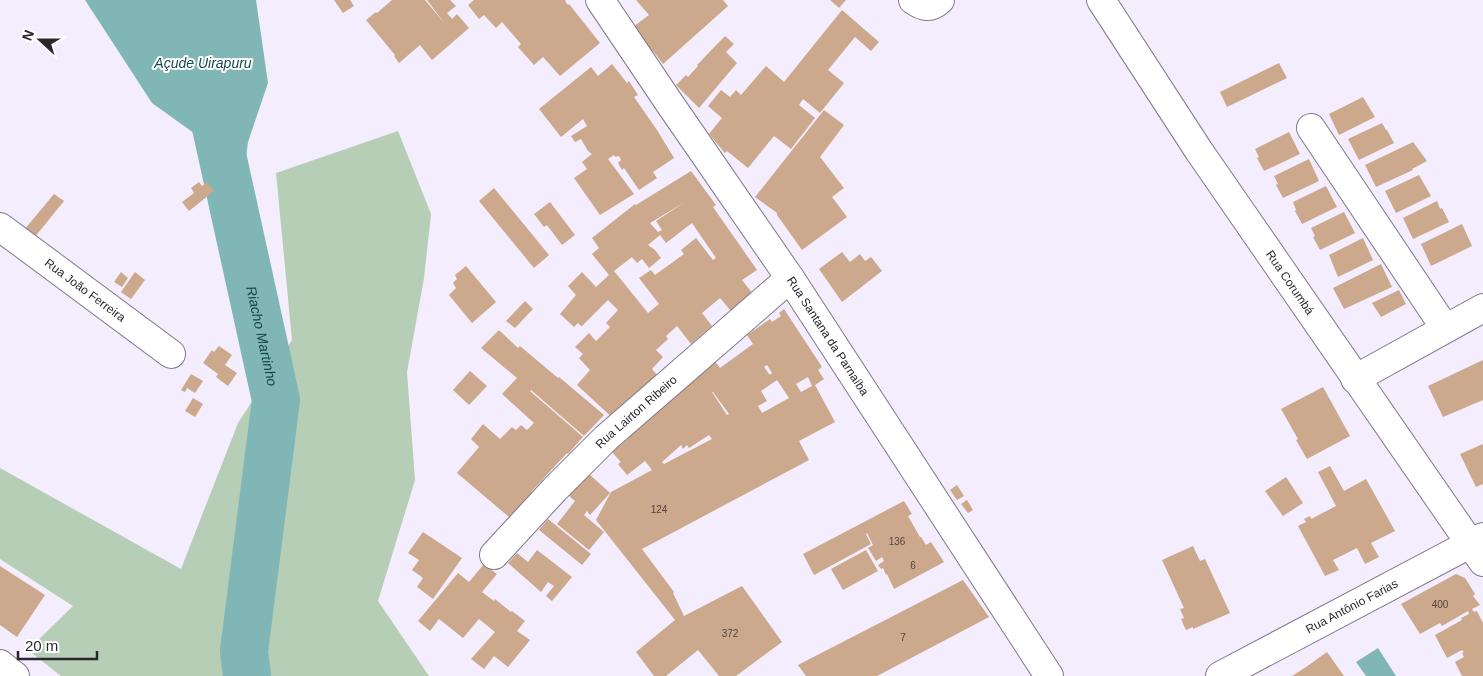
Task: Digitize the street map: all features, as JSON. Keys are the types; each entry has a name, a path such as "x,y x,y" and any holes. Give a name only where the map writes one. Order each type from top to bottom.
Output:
{"street":[{"name":"Rua Santana da Parnaíba","path":"600,0 790,278 1049,676"},
{"name":"Rua Corumbá","path":"1101,0 1198,151 1356,379 1479,547"},
{"path":"1312,128 1445,328"},
{"name":"Rua João Ferreira","path":"0,227 171,354"},
{"name":"Rua Lairton Ribeiro","path":"494,556 555,489 606,438 790,278"},
{"path":"1356,379 1483,308"},
{"name":"Rua Antônio Farias","path":"1220,676 1479,547"},
{"path":"0,664 16,676"}],"shaded area":[{"path":"398,131 431,214 424,278 407,372 415,480 378,601 429,676 61,676 28,650 73,606 0,559 0,468 181,569 238,423 292,340 276,173"}],"water":[{"name":"Açude Uirapuru","path":"85,0 256,0 268,83 248,142 240,204 198,136 152,103"},
{"path":"1378,648 1396,676 1366,676 1356,662"}],"building":[{"path":"334,0 350,0 354,6 343,13"},
{"path":"392,0 425,0 445,24 427,0 450,0 456,6 447,13 452,19 457,14 469,28 432,60 420,45 399,63 395,55 366,20"},
{"path":"474,0 566,0 568,5 600,43 560,76 543,57 534,65 518,47 521,44 502,22 496,28 484,15 479,19 468,5"},
{"path":"636,0 723,0 728,6 663,64 653,51 650,52 633,27 649,15"},
{"path":"830,0 846,0 839,8"},
{"path":"842,10 879,42 871,51 855,37 828,70 844,83 820,113 803,99 799,105 815,118 791,149 774,136 748,168 727,151 725,153 709,134 722,118 708,106 721,90 730,97 736,90 741,95 766,66 784,82"},
{"path":"725,36 734,44 726,52 737,63 699,108 676,85 686,75 688,77"},
{"path":"1279,63 1287,78 1227,107 1220,92"},
{"path":"612,64 627,83 629,81 638,95 634,97 674,158 653,172 657,178 639,190 624,168 622,170 618,163 621,160 619,156 615,157 614,155 608,159 634,194 600,215 574,178 587,169 582,162 592,154 581,139 575,142 571,136 587,126 583,119 561,137 539,109 591,67 598,76"},
{"path":"1363,97 1375,117 1339,135 1329,114"},
{"path":"824,110 844,125 820,157 844,188 832,197 847,217 802,250 777,213 755,197"},
{"path":"1382,123 1394,143 1359,160 1348,139"},
{"path":"1289,132 1300,154 1264,171 1257,158 1259,157 1255,149"},
{"path":"1413,142 1427,161 1413,170 1376,187 1365,165"},
{"path":"1309,159 1319,181 1283,198 1276,185 1278,184 1274,176"},
{"path":"691,171 716,205 713,207 757,270 742,280 753,294 731,311 720,298 702,313 712,326 691,344 677,326 666,336 668,339 656,350 663,357 652,369 658,376 615,420 577,385 590,370 579,358 583,354 575,347 589,333 596,341 610,327 606,323 618,310 608,300 582,326 578,323 574,327 560,314 576,295 568,286 582,272 596,287 609,275 592,254 599,248 592,238 636,205","holes":["685,202 656,221 662,230 658,232 650,223","692,223 716,258 713,260 696,238 681,250 684,254 655,275 651,270 639,278 659,304 648,313 614,271 632,257 637,263 642,259 649,268 661,258 648,245 660,235 666,243"]},
{"path":"1419,175 1431,196 1396,213 1385,191"},
{"path":"199,182 202,186 207,182 214,191 189,211 182,202 194,193 191,188"},
{"path":"1326,186 1337,207 1302,224 1295,211 1293,202"},
{"path":"494,188 549,255 534,268 479,201"},
{"path":"54,194 64,201 34,238 24,230"},
{"path":"1437,201 1449,222 1413,239 1403,218"},
{"path":"550,202 575,235 562,245 547,225 544,227 534,214"},
{"path":"1344,212 1355,233 1320,250 1313,237 1315,236 1311,228"},
{"path":"1462,224 1472,246 1431,266 1421,244"},
{"path":"1363,238 1373,260 1338,277 1329,255"},
{"path":"842,252 850,262 860,254 865,261 871,257 882,271 842,302 819,269"},
{"path":"1381,264 1392,287 1344,309 1333,288"},
{"path":"466,266 496,302 472,323 449,295 456,288 453,283 457,279 455,275"},
{"path":"121,272 128,278 122,287 114,282"},
{"path":"135,272 145,280 131,299 121,292"},
{"path":"1399,290 1406,304 1381,317 1372,303"},
{"path":"525,301 533,309 515,328 506,321"},
{"path":"784,309 822,367 818,370 824,379 815,385 835,422 799,441 809,460 642,549 674,592 684,616 742,586 782,642 736,676 719,676 698,650 666,676 654,676 636,652 675,620 596,520 611,492 652,470 645,461 627,475 618,464 621,462 612,452 628,439 626,436 713,359 720,368 753,344 747,335 770,319 772,322 781,316 779,313","holes":["767,365 772,373 770,375 764,367","808,377 812,386 801,392 796,384","777,380 789,398 762,413 758,406 767,401 761,391","712,392 713,392 729,414 727,415","709,435 712,439 664,464 662,462 681,445 683,449 687,445 689,448"]},
{"path":"499,330 518,348 520,346 604,415 584,436 530,391 583,437 531,492 534,494 522,507 520,506 509,517 457,473 479,447 471,439 483,424 500,439 512,427 516,430 521,425 527,430 534,423 502,394 517,378 481,348"},
{"path":"219,346 232,355 225,365 237,373 228,386 216,377 218,374 203,363 212,350 214,352"},
{"path":"1483,360 1483,400 1443,417 1428,386"},
{"path":"470,371 487,386 469,405 453,390"},
{"path":"191,374 203,381 195,393 187,388 185,392 181,390"},
{"path":"1323,387 1350,436 1307,459 1281,409"},
{"path":"193,398 203,404 195,417 185,411"},
{"path":"1483,444 1483,484 1476,487 1460,454"},
{"path":"1330,466 1344,491 1366,479 1395,531 1371,543 1379,557 1365,564 1357,548 1333,560 1339,570 1325,576 1298,526 1306,522 1304,519 1310,516 1311,519 1336,506 1318,472"},
{"path":"588,473 610,493 590,515 587,511 584,515 604,532 589,550 557,524 575,501 567,494"},
{"path":"1286,477 1303,503 1283,516 1265,491"},
{"path":"957,485 964,496 957,500 950,490"},
{"path":"967,500 973,510 968,513 961,504"},
{"path":"904,501 912,514 908,516 920,537 926,545 931,542 944,562 894,589 883,568 881,569 878,565 884,561 882,557 876,561 868,548 873,545 867,533 871,544 814,575 803,554"},
{"path":"548,519 591,554 582,565 539,530"},
{"path":"423,532 462,558 433,599 417,587 423,578 412,570 419,560 408,553"},
{"path":"1193,546 1200,561 1205,559 1230,613 1193,629 1193,627 1186,630 1181,619 1184,618 1180,609 1184,608 1162,560"},
{"path":"537,550 572,577 552,601 546,596 554,586 548,582 541,592 508,563 517,553 528,562"},
{"path":"866,550 878,571 843,590 831,569"},
{"path":"484,564 497,574 482,592 525,621 517,631 530,640 508,667 494,656 484,669 471,659 495,632 479,619 463,638 439,619 430,631 418,621 458,573 469,582"},
{"path":"0,566 45,595 17,637 0,625"},
{"path":"1456,574 1465,578 1475,594 1473,596 1480,605 1472,609 1474,612 1477,611 1483,623 1483,676 1462,676 1455,662 1464,657 1462,653 1464,652 1462,650 1447,658 1435,635 1462,620 1461,618 1469,614 1468,611 1442,626 1440,623 1420,634 1401,604"},
{"path":"963,580 989,617 877,676 806,676 798,665"},
{"path":"1327,652 1344,676 1292,676 1306,667"}],"waterway":[{"name":"Riacho Martinho","path":"188,0 276,400 244,651 247,676"}]}
